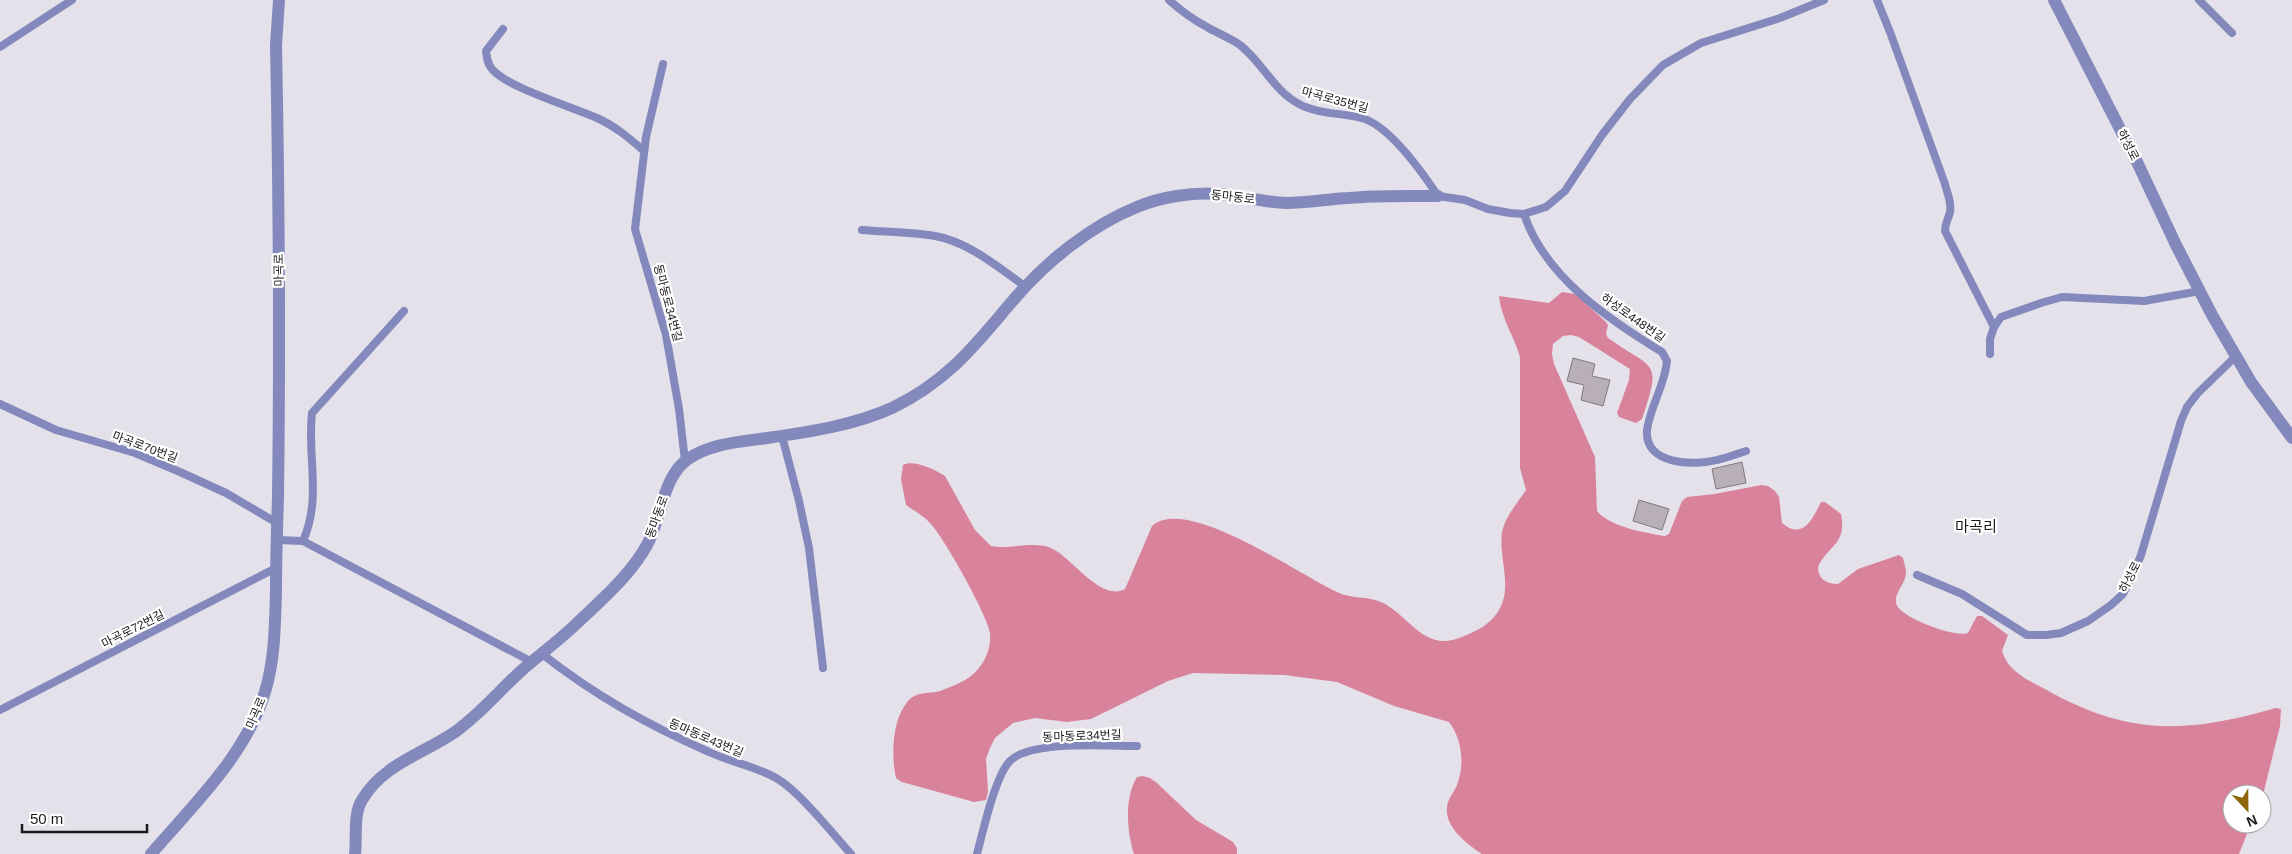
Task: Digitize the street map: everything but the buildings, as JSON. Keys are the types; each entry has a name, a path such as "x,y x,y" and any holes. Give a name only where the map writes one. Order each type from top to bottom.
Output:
{"street":[{"name":"마곡로","path":"151,854 227,764 252,726 265,692 271,665 274,640 277,540 280,352 276,45 279,0"},
{"name":"하성로","path":"2054,0 2138,164 2200,291 2262,398 2292,438"},
{"name":"동마동로","path":"354,854 358,805 376,781 392,767 457,731 571,629 633,566 646,547 655,528 666,491 675,473 685,461 701,451 720,445 782,436 864,418 893,407 931,386 970,352 1026,288 1054,261 1085,236 1138,206 1159,200 1213,193 1290,203 1352,197 1438,196"}],"lane":[{"path":"0,47 72,0"},
{"name":"마곡로35번길","path":"1169,0 1204,25 1238,44 1252,56 1274,86 1294,101 1309,108 1363,118 1380,126 1416,165 1438,196"},
{"path":"1438,196 1465,200 1488,209 1524,214 1546,206 1565,191 1602,135 1630,99 1663,65 1701,42 1780,18 1824,0"},
{"path":"1877,0 1945,184 1950,203 1950,212 1945,222 1945,231 1994,327"},
{"path":"2199,0 2232,33"},
{"path":"503,29 486,51 487,60 492,70 508,81 596,117 620,130 644,151"},
{"name":"동마동로34번길","path":"663,64 644,151 635,229 666,334 679,410 685,461"},
{"name":"하성로448번길","path":"1524,214 1531,233 1542,252 1574,287 1604,314 1662,352 1667,361 1663,385 1647,431 1650,443 1656,453 1668,460 1691,463 1716,460 1746,451"},
{"path":"862,230 937,236 973,251 1026,288"},
{"path":"1990,354 1990,339 1994,327 2001,317 2062,298 2144,301 2200,291"},
{"path":"304,541 311,524 313,508 312,412 404,311"},
{"name":"하성로","path":"1917,575 1962,594 2027,635 2046,636 2061,633 2088,620 2111,605 2123,594 2141,555 2181,421 2187,407 2236,356"},
{"name":"마곡로70번길","path":"0,404 49,427 135,453 180,472 226,493 277,523"},
{"path":"782,436 809,548 823,668"},
{"path":"277,540 304,541 537,658"},
{"name":"마곡로72번길","path":"0,710 276,568"},
{"name":"동마동로43번길","path":"537,658 650,726 712,754 776,778 801,800 851,854"},
{"name":"동마동로34번길","path":"977,854 997,784 1009,761 1023,752 1040,748 1137,746"}],"shaded area":[{"path":"1562,292 1575,294 1606,322 1608,325 1606,334 1608,338 1645,362 1650,368 1652,386 1642,419 1636,423 1619,417 1617,413 1629,380 1630,369 1579,337 1563,336 1553,344 1554,364 1595,457 1597,511 1610,521 1629,528 1665,536 1669,534 1682,501 1687,497 1715,494 1761,485 1768,486 1779,497 1782,523 1789,528 1796,530 1806,525 1821,502 1825,502 1841,514 1842,524 1839,539 1818,567 1821,578 1830,583 1838,584 1858,569 1899,555 1903,558 1906,573 1896,599 1899,609 1928,625 1961,634 1968,633 1977,616 1982,616 2008,635 2002,651 2009,664 2018,674 2073,704 2102,715 2157,726 2213,723 2276,708 2281,709 2280,726 2266,784 2222,784 2222,834 2247,834 2239,854 1482,854 1462,839 1451,826 1448,818 1448,802 1457,785 1461,769 1461,752 1457,736 1449,722 1394,706 1337,682 1284,675 1193,673 1168,681 1091,719 1067,722 1035,718 1013,723 995,738 986,759 988,791 986,800 974,802 902,782 896,778 893,749 894,738 899,718 908,701 923,693 940,691 960,683 971,676 986,657 990,645 990,633 982,610 945,543 927,520 906,505 901,479 903,465 918,464 945,476 975,530 991,546 1046,546 1061,554 1088,578 1106,590 1116,591 1125,589 1152,526 1168,519 1190,521 1216,529 1244,541 1337,592 1381,602 1427,637 1449,641 1475,631 1491,621 1500,607 1504,597 1505,586 1501,543 1502,532 1509,515 1526,490 1520,468 1520,357 1502,312 1499,296 1549,303"},
{"path":"1143,776 1157,783 1196,820 1233,842 1237,848 1237,854 1134,854 1128,826 1128,805 1137,777"}],"district":[{"name":"마곡리","path":"1976,527"}]}
